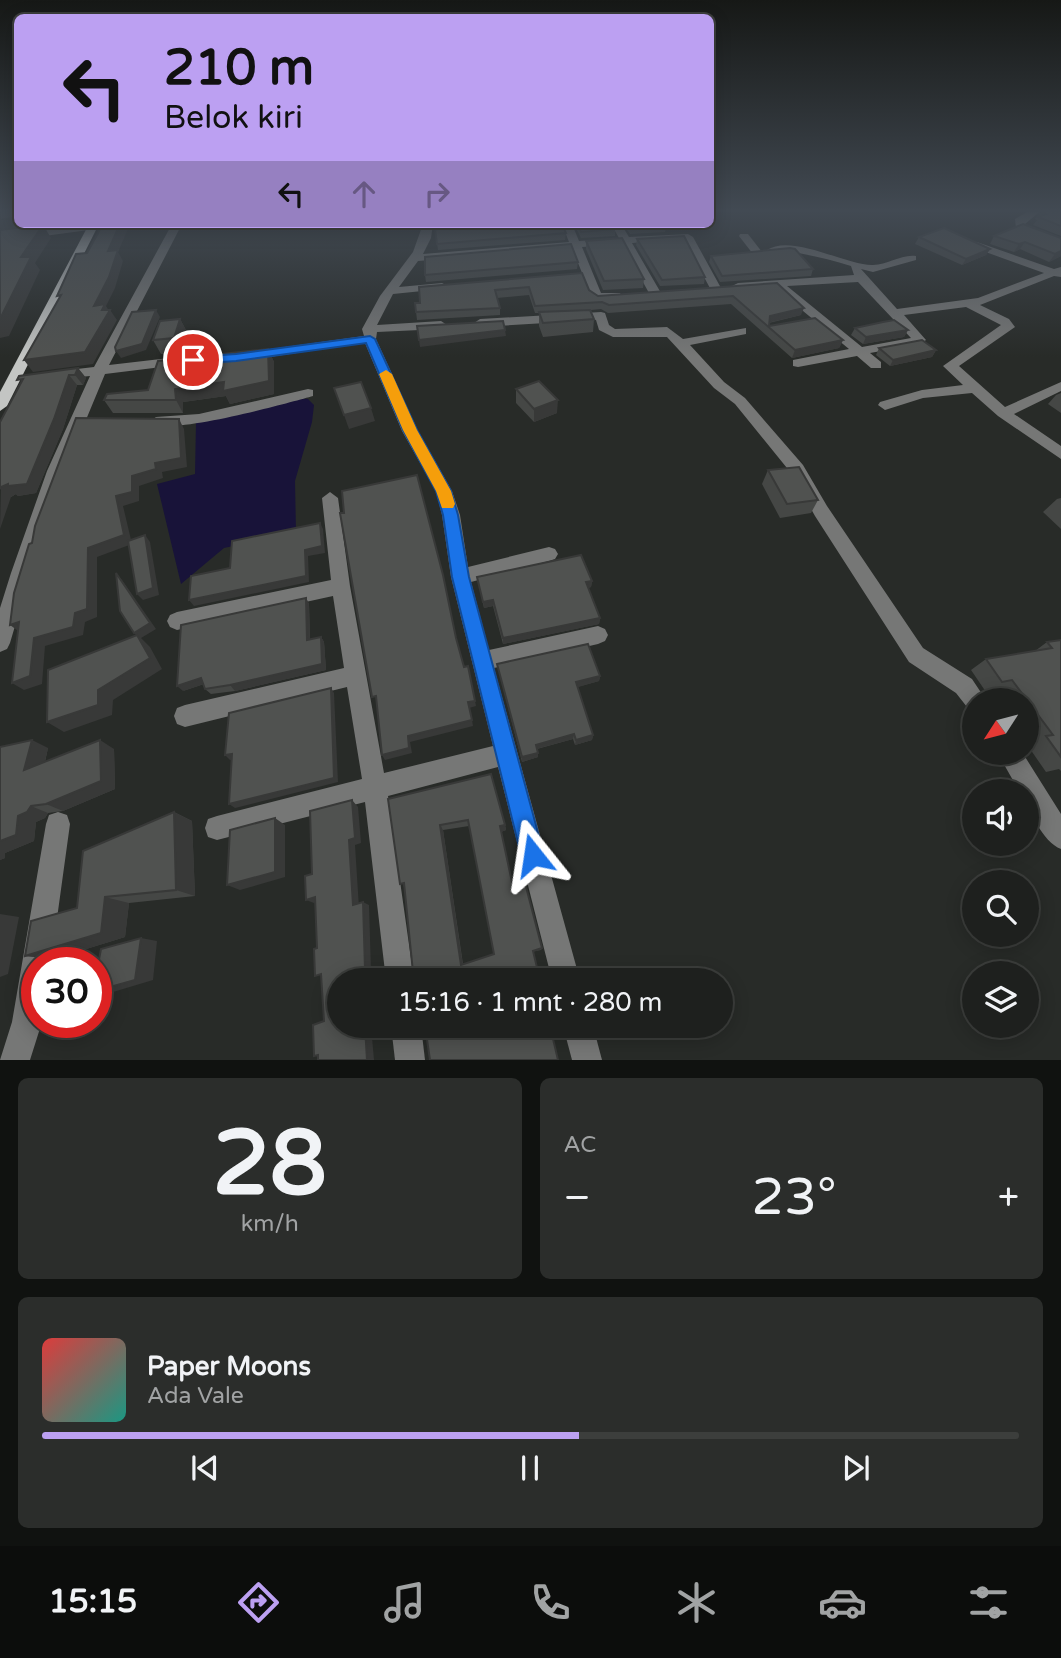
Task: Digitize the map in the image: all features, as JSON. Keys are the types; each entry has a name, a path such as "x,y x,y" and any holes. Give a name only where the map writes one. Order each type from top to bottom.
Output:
{"main road":[{"path":"0,406 19,380 77,258"}],"street":[{"path":"0,643 20,565 50,483 99,370 159,258"},
{"path":"413,258 390,291 369,334 410,430 444,491 451,515 460,577 563,968"},
{"path":"581,258 597,297 650,293 633,258"},
{"path":"703,258 709,288 861,278"},
{"path":"838,258 873,269 910,258"},
{"path":"1016,258 1059,273"},
{"path":"798,363 920,340 861,278 853,265"},
{"path":"895,313 980,301 1059,273"},
{"path":"574,275 587,274"},
{"path":"776,283 813,319 876,365"},
{"path":"390,291 455,285"},
{"path":"966,302 1005,322 1009,327 950,366 1003,414 1061,454"},
{"path":"464,324 601,316 603,327 613,333 667,331 719,385 740,401 797,469 821,511 916,655 966,688"},
{"path":"236,358 369,334 450,324"},
{"path":"681,343 742,331"},
{"path":"50,376 187,361"},
{"path":"1003,414 1061,386"},
{"path":"885,405 922,394 974,388"},
{"path":"135,421 187,421 309,393"},
{"path":"76,420 93,421"},
{"path":"330,498 341,586 375,787 398,968"},
{"path":"460,577 549,554"},
{"path":"177,621 341,586"},
{"path":"482,661 598,635"},
{"path":"185,716 356,675"},
{"path":"217,828 506,754"},
{"path":"1016,765 1061,837"},
{"path":"39,947 58,824"},
{"path":"15,1059 22,1038"},
{"path":"407,1038 410,1059"},
{"path":"581,1038 587,1059"}],"shaded area":[{"path":"298,398 308,399 314,405 312,422 295,481 296,533 224,548 181,584 157,484 195,474 196,422"}],"building":[{"path":"0,258 30,258 0,319"},
{"path":"74,258 115,258 94,306 105,304 102,310 110,310 85,352 24,360 61,295 57,296"},
{"path":"425,258 577,258 578,262 425,275"},
{"path":"594,258 633,258 644,279 604,281"},
{"path":"649,258 696,258 705,277 662,280"},
{"path":"712,258 804,258 813,269 722,276"},
{"path":"582,273 589,290 598,296 777,283 804,308 770,316 769,326 815,318 843,340 795,350 733,296 609,305 602,302 535,306 529,287 495,290 500,308 416,312 415,303 420,303 419,287"},
{"path":"156,310 142,344 116,351 115,347 132,312"},
{"path":"590,310 594,319 543,323 539,312"},
{"path":"180,319 174,338 153,340 160,321"},
{"path":"894,320 908,330 866,337 855,328 883,322"},
{"path":"503,321 505,330 419,340 417,326"},
{"path":"922,340 936,350 893,360 879,348"},
{"path":"268,349 269,381 223,391 224,382 175,389 176,400 104,400 107,394 148,390 158,361"},
{"path":"78,368 75,375 69,375 27,484 8,484 0,489 0,422 23,379 17,380 19,376"},
{"path":"539,381 558,400 534,409 516,389"},
{"path":"361,382 371,408 344,415 334,388"},
{"path":"76,418 179,419 181,458 155,463 156,469 132,476 132,492 116,496 124,535 88,548 87,609 75,613 73,627 34,638 30,676 12,683 19,622 10,625 14,593 29,544 32,543 35,526"},
{"path":"799,467 818,500 787,504 768,470"},
{"path":"417,475 456,638 464,667 468,666 475,701 468,702 472,720 408,736 409,748 382,755 376,696 372,697 340,513 344,513 342,491"},
{"path":"320,523 322,546 305,550 306,576 189,600 191,576 230,568 232,541"},
{"path":"145,535 153,588 137,594 128,541"},
{"path":"581,555 592,581 586,582 600,618 503,638 493,600 483,602 477,577"},
{"path":"116,573 150,623 134,633 120,611"},
{"path":"306,598 307,640 321,637 322,664 205,689 201,678 177,686 181,625"},
{"path":"137,635 150,658 98,690 98,705 47,722 48,670"},
{"path":"1061,640 1061,757 1046,736 1053,735 1040,718 1040,688 1018,688 1012,680 1002,682 986,659 1052,648 1047,642"},
{"path":"588,644 600,676 576,682 593,735 576,740 574,734 536,745 538,753 522,757 497,664"},
{"path":"331,688 334,778 229,804 232,754 225,755 229,713"},
{"path":"32,740 24,770 100,740 101,781 46,804 31,806 27,812 18,816 16,835 0,841 0,747"},
{"path":"491,774 505,825 500,826 513,887 525,883 542,948 533,951 537,968 413,968 404,883 400,884 388,799","holes":["468,820 494,954 461,965 440,825"]},
{"path":"352,800 355,838 349,840 353,905 363,902 365,968 327,968 327,1038 366,1038 367,1060 318,1060 318,1055 314,1056 313,1025 324,1021 321,974 315,976 315,897 306,900 305,876 312,874 310,811"},
{"path":"174,812 176,890 105,897 101,933 55,947 27,947 31,921 77,908 83,851"},
{"path":"275,818 275,872 227,885 230,830"},
{"path":"141,938 135,980 112,986 112,947 108,947"},
{"path":"427,1038 553,1038 558,1060 430,1060"}],"slow traffic":[{"path":"386,374 410,430 444,491 448,504"}],"route":[{"path":"193,360 236,358 370,339 410,430 444,491 451,515 460,577 533,855"}]}
